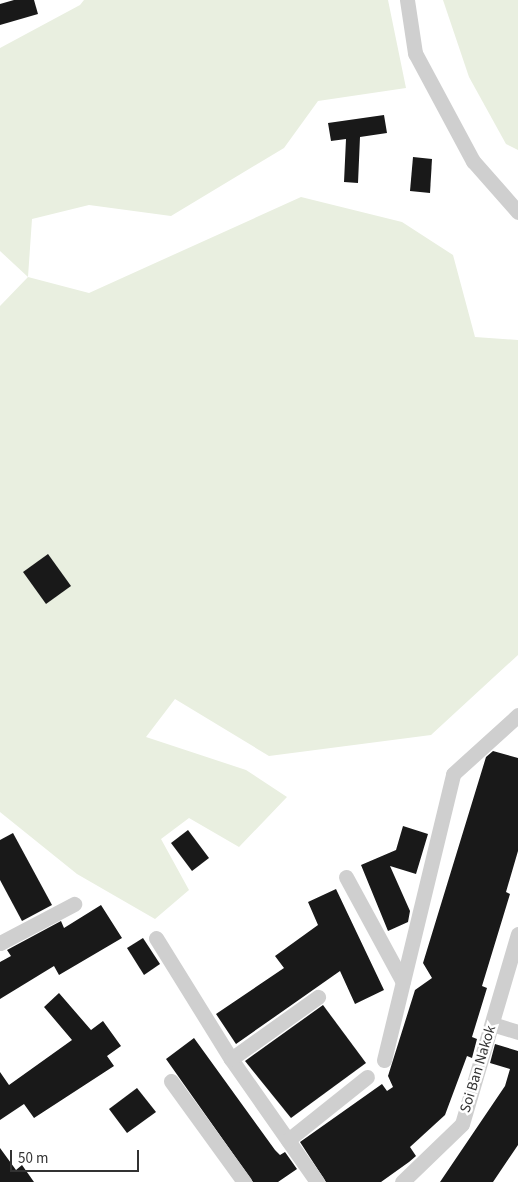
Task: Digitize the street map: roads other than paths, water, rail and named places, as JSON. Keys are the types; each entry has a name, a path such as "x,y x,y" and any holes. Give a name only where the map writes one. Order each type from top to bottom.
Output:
{"street":[{"path":"407,0 415,54 473,161 518,212"},
{"path":"384,1060 453,774 518,715"},
{"path":"346,877 403,982"},
{"path":"0,943 74,904"},
{"name":"Soi Ban Nakok","path":"402,1182 462,1124 518,934"},
{"path":"156,938 231,1059 317,1182"},
{"path":"231,1059 318,997"},
{"path":"492,1024 518,1032"},
{"path":"288,1140 367,1077"},
{"path":"171,1081 244,1182"}]}
